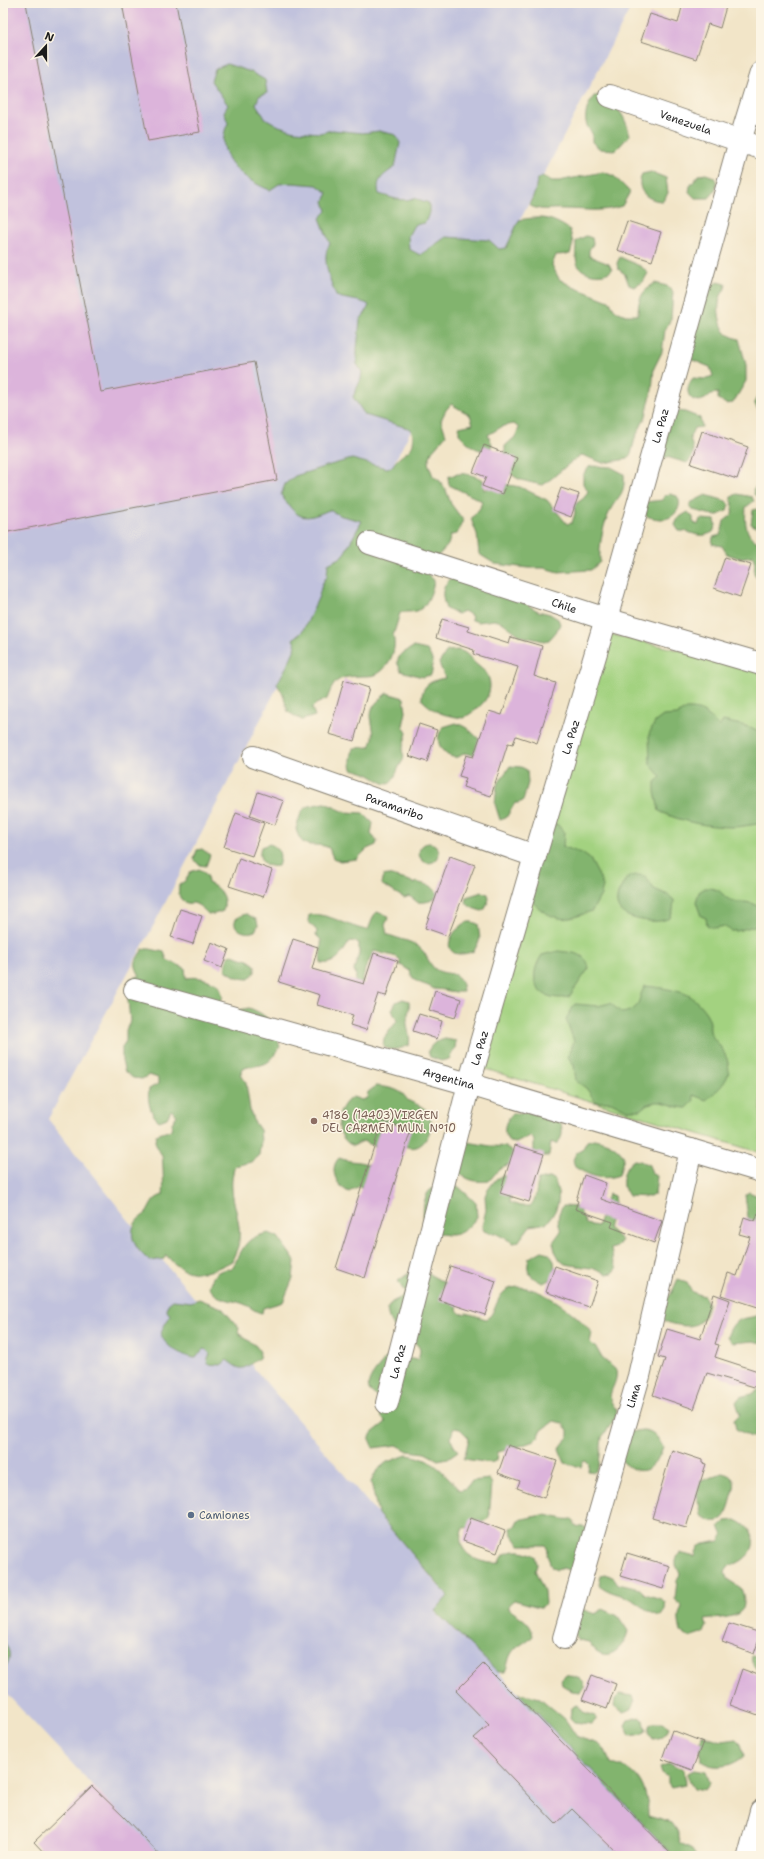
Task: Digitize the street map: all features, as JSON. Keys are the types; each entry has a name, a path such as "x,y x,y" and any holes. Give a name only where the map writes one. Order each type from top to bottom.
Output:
{"street":[{"name":"La Paz","path":"387,1403 469,1084 606,619 740,142 761,73"},
{"name":"Venezuela","path":"610,96 761,148"},
{"name":"Chile","path":"370,543 606,619 761,664"},
{"name":"Paramaribo","path":"254,757 535,856"},
{"name":"Argentina","path":"135,990 469,1084 761,1171"},
{"name":"Lima","path":"564,1638 639,1376 690,1150"},
{"path":"749,1856 761,1811"}],"shaded area":[{"path":"3,3 633,3 149,934 48,1119 130,1222 448,1597 435,1612 498,1672 674,1856 159,1856 3,1690"}],"green space":[{"path":"227,64 251,72 265,80 267,93 259,96 256,104 265,118 279,126 295,131 320,133 332,130 363,133 379,131 396,135 400,143 395,167 384,175 379,181 379,194 401,200 414,198 429,203 429,213 425,223 414,225 408,236 409,249 420,255 446,237 489,240 499,249 506,248 519,220 540,218 558,222 570,230 573,244 570,254 556,255 552,265 559,279 573,287 609,301 616,311 626,315 638,315 641,296 655,283 667,286 673,292 671,319 665,330 662,352 654,368 652,390 646,416 635,438 631,454 627,459 603,463 582,455 543,485 524,481 509,471 505,457 505,446 515,437 519,428 514,424 503,426 488,435 492,444 490,450 485,451 476,449 459,434 459,427 473,424 470,415 451,404 441,420 446,435 432,451 428,463 433,476 440,481 446,490 451,504 463,520 457,534 451,535 448,545 424,571 434,580 430,596 419,610 400,613 393,636 393,653 384,669 375,675 348,677 339,680 333,686 327,699 316,704 312,708 315,716 302,720 288,712 283,694 277,684 296,646 293,639 301,633 319,596 322,584 327,576 328,564 340,558 345,552 362,521 342,516 329,510 312,516 301,516 292,509 281,495 285,484 295,476 352,459 386,468 392,467 400,457 411,448 413,437 411,429 365,415 353,397 361,379 362,372 357,364 360,320 369,305 336,296 329,277 326,256 327,249 330,244 320,218 327,211 324,201 328,193 317,185 292,183 279,184 270,190 260,186 241,173 227,156 224,146 224,135 228,123 224,112 228,105 211,81 215,69"},
{"path":"594,96 604,96 618,109 626,122 630,135 616,150 600,149 592,142 592,133 587,124 586,114"},
{"path":"603,172 614,176 630,192 622,206 592,210 541,209 529,205 535,192 537,180 542,176 552,181 559,181"},
{"path":"651,172 666,178 668,193 663,201 647,197 641,190 640,180 642,174"},
{"path":"706,174 714,177 717,182 715,191 709,198 695,198 689,192 690,186 699,175"},
{"path":"586,236 592,238 593,244 589,250 589,256 609,264 612,270 603,274 593,274 587,273 579,267 576,258 576,241"},
{"path":"620,257 642,267 648,273 643,282 634,287 629,285 625,274 618,269 617,263"},
{"path":"718,282 726,284 719,302 720,322 727,334 739,339 746,365 746,381 733,403 726,404 718,399 718,393 711,394 706,399 700,401 692,398 689,395 688,390 689,384 693,378 704,379 713,376 710,367 690,359 686,347 709,286"},
{"path":"761,394 761,412 757,408 755,401"},
{"path":"672,410 685,412 700,418 702,427 694,428 690,437 693,453 687,463 667,457 662,458"},
{"path":"590,466 611,467 624,474 622,492 612,507 604,525 600,550 600,562 591,570 558,572 544,568 528,568 495,564 479,554 477,534 471,519 480,508 482,501 449,485 448,477 457,474 475,476 483,480 484,490 498,483 520,487 547,500 567,524 572,523 575,513 574,505 584,498 588,491 583,484 583,475"},
{"path":"759,474 761,474 761,500 754,494 753,489 758,485 756,478"},
{"path":"670,494 677,496 679,501 679,507 672,516 660,519 646,516 645,502 663,500 664,496"},
{"path":"737,494 752,497 754,501 746,507 746,527 753,539 758,542 761,541 761,579 758,579 754,573 755,563 753,556 739,558 727,554 722,546 712,544 713,537 721,535 724,521 732,515 733,503 731,497"},
{"path":"706,495 726,501 729,504 727,511 716,516 690,508 690,503"},
{"path":"761,508 761,525 756,527 751,524 753,510"},
{"path":"688,512 693,517 693,522 698,525 700,519 715,520 716,525 713,532 700,535 679,531 675,525 678,518"},
{"path":"453,576 526,604 538,611 550,614 558,619 560,624 556,632 549,640 544,641 521,636 502,622 494,620 478,622 472,620 471,615 464,611 458,614 446,609 443,599 443,591 446,584"},
{"path":"609,634 761,669 761,1153 482,1068"},
{"path":"413,647 427,650 431,656 431,675 422,677 401,671 397,662 400,655"},
{"path":"458,650 466,653 486,672 490,683 490,690 484,702 463,718 441,713 422,700 423,691 428,684 445,678 439,663 447,651"},
{"path":"387,693 404,698 406,712 403,726 407,733 402,751 404,756 403,760 392,781 387,784 368,774 352,769 351,761 354,748 370,747 373,739 371,714 378,701"},
{"path":"686,709 697,710 705,713 719,727 723,721 746,726 761,733 761,824 733,827 705,825 676,818 659,811 655,792 655,782 661,777 650,764 649,734 655,722 663,716 677,715"},
{"path":"456,723 469,730 485,744 474,755 464,753 455,757 446,754 442,750 438,740 440,732 443,727"},
{"path":"510,766 521,767 527,770 528,783 523,801 515,803 506,818 500,820 495,804 497,785"},
{"path":"325,803 345,812 363,813 373,823 371,834 377,841 376,845 367,849 357,859 340,861 333,858 329,848 306,844 302,841 296,829 302,812 307,807"},
{"path":"557,824 564,832 563,847 582,853 590,859 603,886 601,895 592,911 565,919 550,915 540,909 533,902 539,829"},
{"path":"429,843 436,846 439,853 436,860 429,863 422,860 419,853 422,846"},
{"path":"269,844 276,847 279,852 280,859 278,866 269,866 261,859 261,847"},
{"path":"202,849 210,855 206,866 199,865 194,859 197,850"},
{"path":"199,869 207,875 208,883 219,890 222,894 224,901 223,911 209,914 196,904 184,902 180,898 179,885 186,880 190,872"},
{"path":"388,875 410,881 415,884 416,882 431,886 439,894 432,900 424,902 417,902 410,896 404,898 381,884 383,876"},
{"path":"629,876 645,876 654,889 668,895 674,900 670,918 659,921 646,921 632,918 620,910 617,904 619,891"},
{"path":"705,888 716,889 733,901 757,905 761,911 761,924 737,931 731,931 725,926 715,928 707,926 706,918 701,916 696,902 699,892"},
{"path":"482,892 488,894 489,899 485,909 482,911 470,907 467,903 466,897"},
{"path":"377,912 389,916 385,925 387,934 411,942 419,947 430,964 437,970 456,975 462,984 463,992 434,989 419,983 411,976 410,971 399,964 401,961 397,957 374,951 365,969 361,987 354,986 356,976 354,970 359,954 359,943 352,941 349,942 338,958 334,961 330,963 321,963 321,940 316,935 317,931 308,921 309,915 324,916 368,930 374,915"},
{"path":"247,914 257,920 258,925 255,931 244,932 236,927 236,919"},
{"path":"467,922 478,924 480,939 474,951 464,954 457,954 452,951 450,941 459,928"},
{"path":"143,949 164,952 167,960 185,968 186,978 203,978 219,985 223,997 220,1002 229,1012 249,1008 267,1018 276,1033 280,1047 267,1063 247,1067 241,1070 242,1076 246,1083 253,1120 260,1130 261,1141 259,1155 251,1162 235,1166 232,1176 239,1240 232,1261 223,1266 205,1272 189,1272 174,1263 166,1255 164,1259 150,1261 138,1249 133,1239 133,1228 137,1221 147,1212 155,1199 163,1195 162,1156 155,1141 156,1135 171,1130 172,1123 177,1115 171,1110 167,1118 159,1121 151,1111 148,1093 149,1089 158,1084 158,1078 149,1075 142,1079 133,1078 125,1072 122,1061 122,1047 126,1041 126,1030 130,1021 127,990 131,978 140,976 136,968 136,962"},
{"path":"558,951 582,956 589,968 569,997 559,998 543,993 538,988 535,981 537,964 542,955"},
{"path":"232,955 248,960 255,965 255,972 249,979 237,977 226,970 228,957"},
{"path":"645,986 668,989 686,994 698,1003 708,1016 711,1034 722,1049 726,1058 729,1072 727,1078 719,1089 706,1100 693,1095 694,1100 687,1108 658,1102 647,1105 640,1110 627,1110 611,1102 596,1102 586,1088 576,1081 574,1065 568,1057 574,1041 566,1019 575,1004 598,1006 610,1003 622,1013 633,1009 636,1006"},
{"path":"403,999 409,1001 407,1023 409,1045 399,1049 389,1049 383,1046 384,1038 397,1021 392,1010 396,1002"},
{"path":"445,1039 456,1041 455,1048 449,1059 441,1061 430,1057 428,1051 433,1044"},
{"path":"376,1086 398,1091 409,1101 422,1107 428,1112 431,1124 430,1131 423,1143 412,1148 405,1146 407,1127 396,1123 391,1123 378,1148 363,1141 353,1146 342,1136 339,1129 340,1114 347,1101 353,1097 362,1100 367,1098 368,1092"},
{"path":"525,1112 550,1116 561,1124 561,1137 556,1144 551,1142 549,1156 539,1156 534,1153 534,1140 530,1136 516,1143 509,1142 505,1134 505,1127 509,1117 512,1114"},
{"path":"594,1139 611,1145 624,1157 619,1175 607,1178 596,1177 575,1167 573,1160 576,1153 582,1150 587,1141"},
{"path":"466,1142 505,1147 516,1156 512,1164 505,1166 496,1172 489,1181 470,1180 454,1170 459,1147"},
{"path":"339,1158 348,1161 365,1163 373,1167 364,1188 359,1186 349,1192 341,1186 335,1177 334,1172 334,1167"},
{"path":"634,1160 649,1165 652,1174 657,1176 655,1194 650,1197 629,1196 623,1186 625,1172 628,1165"},
{"path":"503,1175 510,1184 510,1202 520,1206 530,1206 535,1197 538,1180 549,1178 554,1179 558,1192 557,1207 547,1223 530,1226 518,1242 514,1243 495,1233 484,1231 482,1226 486,1210 485,1196 487,1191 496,1179"},
{"path":"439,1185 459,1187 476,1203 477,1217 460,1233 448,1235 425,1229 423,1214 425,1198 430,1190"},
{"path":"749,1192 758,1196 761,1195 761,1225 752,1223 748,1217 745,1195"},
{"path":"609,1194 614,1196 615,1205 608,1228 622,1240 617,1247 611,1249 613,1260 617,1269 613,1273 607,1274 597,1269 565,1264 560,1260 555,1251 553,1242 561,1231 558,1218 561,1209 563,1206 578,1207 586,1224 598,1226 603,1206"},
{"path":"269,1233 278,1237 295,1261 293,1278 283,1302 263,1308 262,1313 257,1312 244,1304 224,1299 215,1294 209,1286 213,1277 220,1271 232,1268 249,1241 260,1235"},
{"path":"542,1251 553,1258 555,1266 552,1279 543,1283 532,1277 528,1267 529,1258"},
{"path":"409,1273 427,1273 454,1288 459,1300 457,1310 461,1314 467,1313 486,1319 492,1314 504,1292 514,1288 526,1288 539,1292 565,1307 585,1325 592,1333 590,1342 597,1349 602,1358 616,1370 615,1381 610,1395 612,1404 617,1410 615,1419 602,1437 599,1465 595,1472 588,1471 589,1465 586,1461 583,1462 581,1467 565,1463 559,1449 568,1437 568,1430 562,1423 554,1421 541,1431 539,1436 534,1441 512,1449 498,1452 497,1460 491,1463 464,1459 469,1438 460,1429 454,1428 452,1440 458,1451 448,1458 438,1460 425,1453 408,1451 397,1445 373,1448 369,1439 372,1433 386,1422 381,1417 381,1399 370,1391 368,1387 371,1378 386,1358 399,1357 418,1360 420,1350 418,1346 398,1332 389,1319 387,1309 392,1302 404,1296 405,1292 398,1281"},
{"path":"678,1279 687,1282 692,1292 704,1296 708,1303 705,1315 695,1325 685,1326 674,1324 667,1322 662,1318 667,1298 671,1294"},
{"path":"199,1299 222,1308 239,1328 238,1333 256,1346 260,1352 259,1358 243,1368 236,1367 227,1360 221,1365 208,1364 207,1360 210,1354 207,1350 203,1349 196,1358 179,1353 168,1345 162,1335 162,1330 170,1315 167,1311 168,1304 173,1300 191,1302"},
{"path":"761,1314 761,1343 753,1341 733,1343 727,1337 733,1324 737,1321"},
{"path":"761,1388 761,1439 749,1436 736,1429 734,1420 740,1414 736,1402 740,1397 752,1394"},
{"path":"642,1430 653,1433 663,1447 655,1462 645,1470 640,1471 633,1469 620,1459 626,1433"},
{"path":"407,1455 424,1459 431,1463 443,1472 460,1490 467,1488 472,1481 489,1479 492,1484 489,1518 474,1527 463,1528 461,1543 464,1550 469,1555 483,1562 491,1563 499,1563 504,1555 515,1551 528,1553 535,1556 537,1564 535,1570 544,1591 545,1604 542,1607 539,1607 514,1600 509,1604 509,1609 530,1626 533,1635 513,1651 505,1672 498,1672 435,1611 448,1596 378,1514 371,1482 377,1470 387,1462"},
{"path":"722,1473 733,1479 735,1484 734,1490 727,1512 721,1520 712,1521 701,1515 697,1488 699,1482"},
{"path":"542,1515 572,1519 576,1526 588,1528 574,1572 563,1568 557,1570 552,1568 547,1555 548,1549 545,1545 520,1545 512,1535 511,1528 515,1526 518,1520"},
{"path":"736,1520 745,1525 751,1532 753,1538 753,1545 750,1552 738,1563 729,1566 725,1572 727,1579 741,1588 744,1599 743,1606 740,1612 735,1615 705,1620 707,1626 704,1632 689,1637 681,1632 679,1616 682,1607 675,1599 677,1581 680,1574 676,1565 676,1557 680,1553 695,1557 698,1547 703,1544 720,1541 723,1535 719,1527 726,1521"},
{"path":"606,1574 614,1578 618,1584 640,1589 645,1594 661,1599 665,1602 665,1609 661,1616 652,1613 631,1599 611,1592 599,1585 601,1575"},
{"path":"581,1609 595,1614 603,1609 618,1616 628,1631 622,1645 617,1650 612,1653 600,1653 594,1649 589,1642 578,1640 574,1634"},
{"path":"3,1640 8,1648 9,1659 3,1670"},
{"path":"752,1656 761,1658 761,1673 755,1668"},
{"path":"566,1674 580,1679 584,1683 584,1688 580,1692 572,1691 562,1685 561,1680"},
{"path":"518,1693 540,1698 565,1719 577,1737 599,1744 605,1750 611,1763 627,1769 634,1774 642,1784 646,1796 648,1816 672,1823 678,1832 680,1844 692,1850 696,1856 674,1856"},
{"path":"620,1694 633,1696 635,1702 633,1707 623,1712 614,1706 615,1699"},
{"path":"578,1705 583,1712 596,1716 596,1720 591,1724 574,1722 570,1718 571,1709"},
{"path":"639,1717 644,1719 646,1730 642,1734 630,1736 625,1725 628,1720"},
{"path":"653,1723 663,1723 669,1727 663,1736 653,1739 648,1732 649,1726"},
{"path":"702,1735 722,1741 737,1739 741,1743 744,1756 729,1765 712,1766 706,1764 701,1761"},
{"path":"670,1763 683,1770 686,1782 685,1785 671,1788 668,1784 668,1777 662,1773 660,1767"},
{"path":"694,1770 706,1772 710,1783 705,1790 694,1788 688,1778 688,1773"}],"building":[{"path":"3,3 26,3 101,392 254,362 277,480 3,533"},
{"path":"122,3 176,3 200,132 148,141"},
{"path":"683,3 727,3 720,28 708,24 696,59 641,41 650,14 678,23"},
{"path":"627,221 661,232 652,261 617,250"},
{"path":"702,431 748,447 737,479 691,464"},
{"path":"484,445 517,458 503,494 482,486 486,477 473,472"},
{"path":"561,488 579,494 571,517 553,510"},
{"path":"725,557 751,565 740,597 714,588"},
{"path":"442,619 469,627 468,631 509,644 511,637 542,646 534,676 556,683 537,743 516,736 513,744 508,743 491,796 463,787 466,778 459,776 466,755 473,757 489,711 502,715 518,667 473,654 474,650 436,638"},
{"path":"344,680 369,688 354,741 329,734"},
{"path":"419,724 437,730 427,762 409,756"},
{"path":"258,792 284,801 275,825 250,816"},
{"path":"236,813 264,823 252,856 224,847"},
{"path":"450,856 475,865 448,936 425,928"},
{"path":"239,858 272,870 263,897 229,886"},
{"path":"180,909 202,916 193,944 171,937"},
{"path":"293,939 318,947 312,969 364,984 374,953 398,961 386,996 378,994 366,1030 350,1025 353,1015 317,1005 320,995 279,982"},
{"path":"211,942 229,949 222,968 204,961"},
{"path":"435,991 461,999 455,1018 429,1010"},
{"path":"419,1014 442,1021 437,1039 413,1031"},
{"path":"382,1121 411,1130 365,1278 336,1268"},
{"path":"515,1145 544,1154 529,1202 500,1193"},
{"path":"584,1175 606,1183 601,1199 662,1221 654,1243 611,1227 613,1222 575,1209 578,1201 576,1200"},
{"path":"758,1213 761,1213 761,1308 721,1295 728,1273 737,1276 750,1237 739,1234 744,1217 755,1221"},
{"path":"450,1266 496,1281 485,1315 439,1300"},
{"path":"555,1266 598,1281 589,1307 546,1292"},
{"path":"714,1294 730,1300 715,1344 719,1345 715,1357 761,1372 761,1389 707,1373 694,1409 653,1395 665,1359 658,1357 667,1329 700,1339"},
{"path":"508,1445 557,1461 544,1498 517,1488 520,1481 498,1473"},
{"path":"672,1450 702,1460 702,1463 706,1464 686,1528 652,1518"},
{"path":"471,1518 505,1531 497,1553 463,1541"},
{"path":"627,1553 670,1566 663,1589 620,1576"},
{"path":"729,1623 761,1633 754,1654 722,1642"},
{"path":"483,1664 517,1698 518,1697 673,1856 620,1856 572,1809 556,1824 474,1738 489,1725 456,1691"},
{"path":"742,1669 761,1676 761,1716 730,1705"},
{"path":"592,1675 616,1684 607,1709 582,1700"},
{"path":"672,1730 703,1742 692,1770 662,1759"},
{"path":"92,1786 161,1856 47,1856 34,1842"}],"place":[{"name":"4186 (14403)VIRGEN DEL CARMEN MUN. Nº10","path":"314,1121"},
{"name":"Camiones","path":"191,1515"}]}
